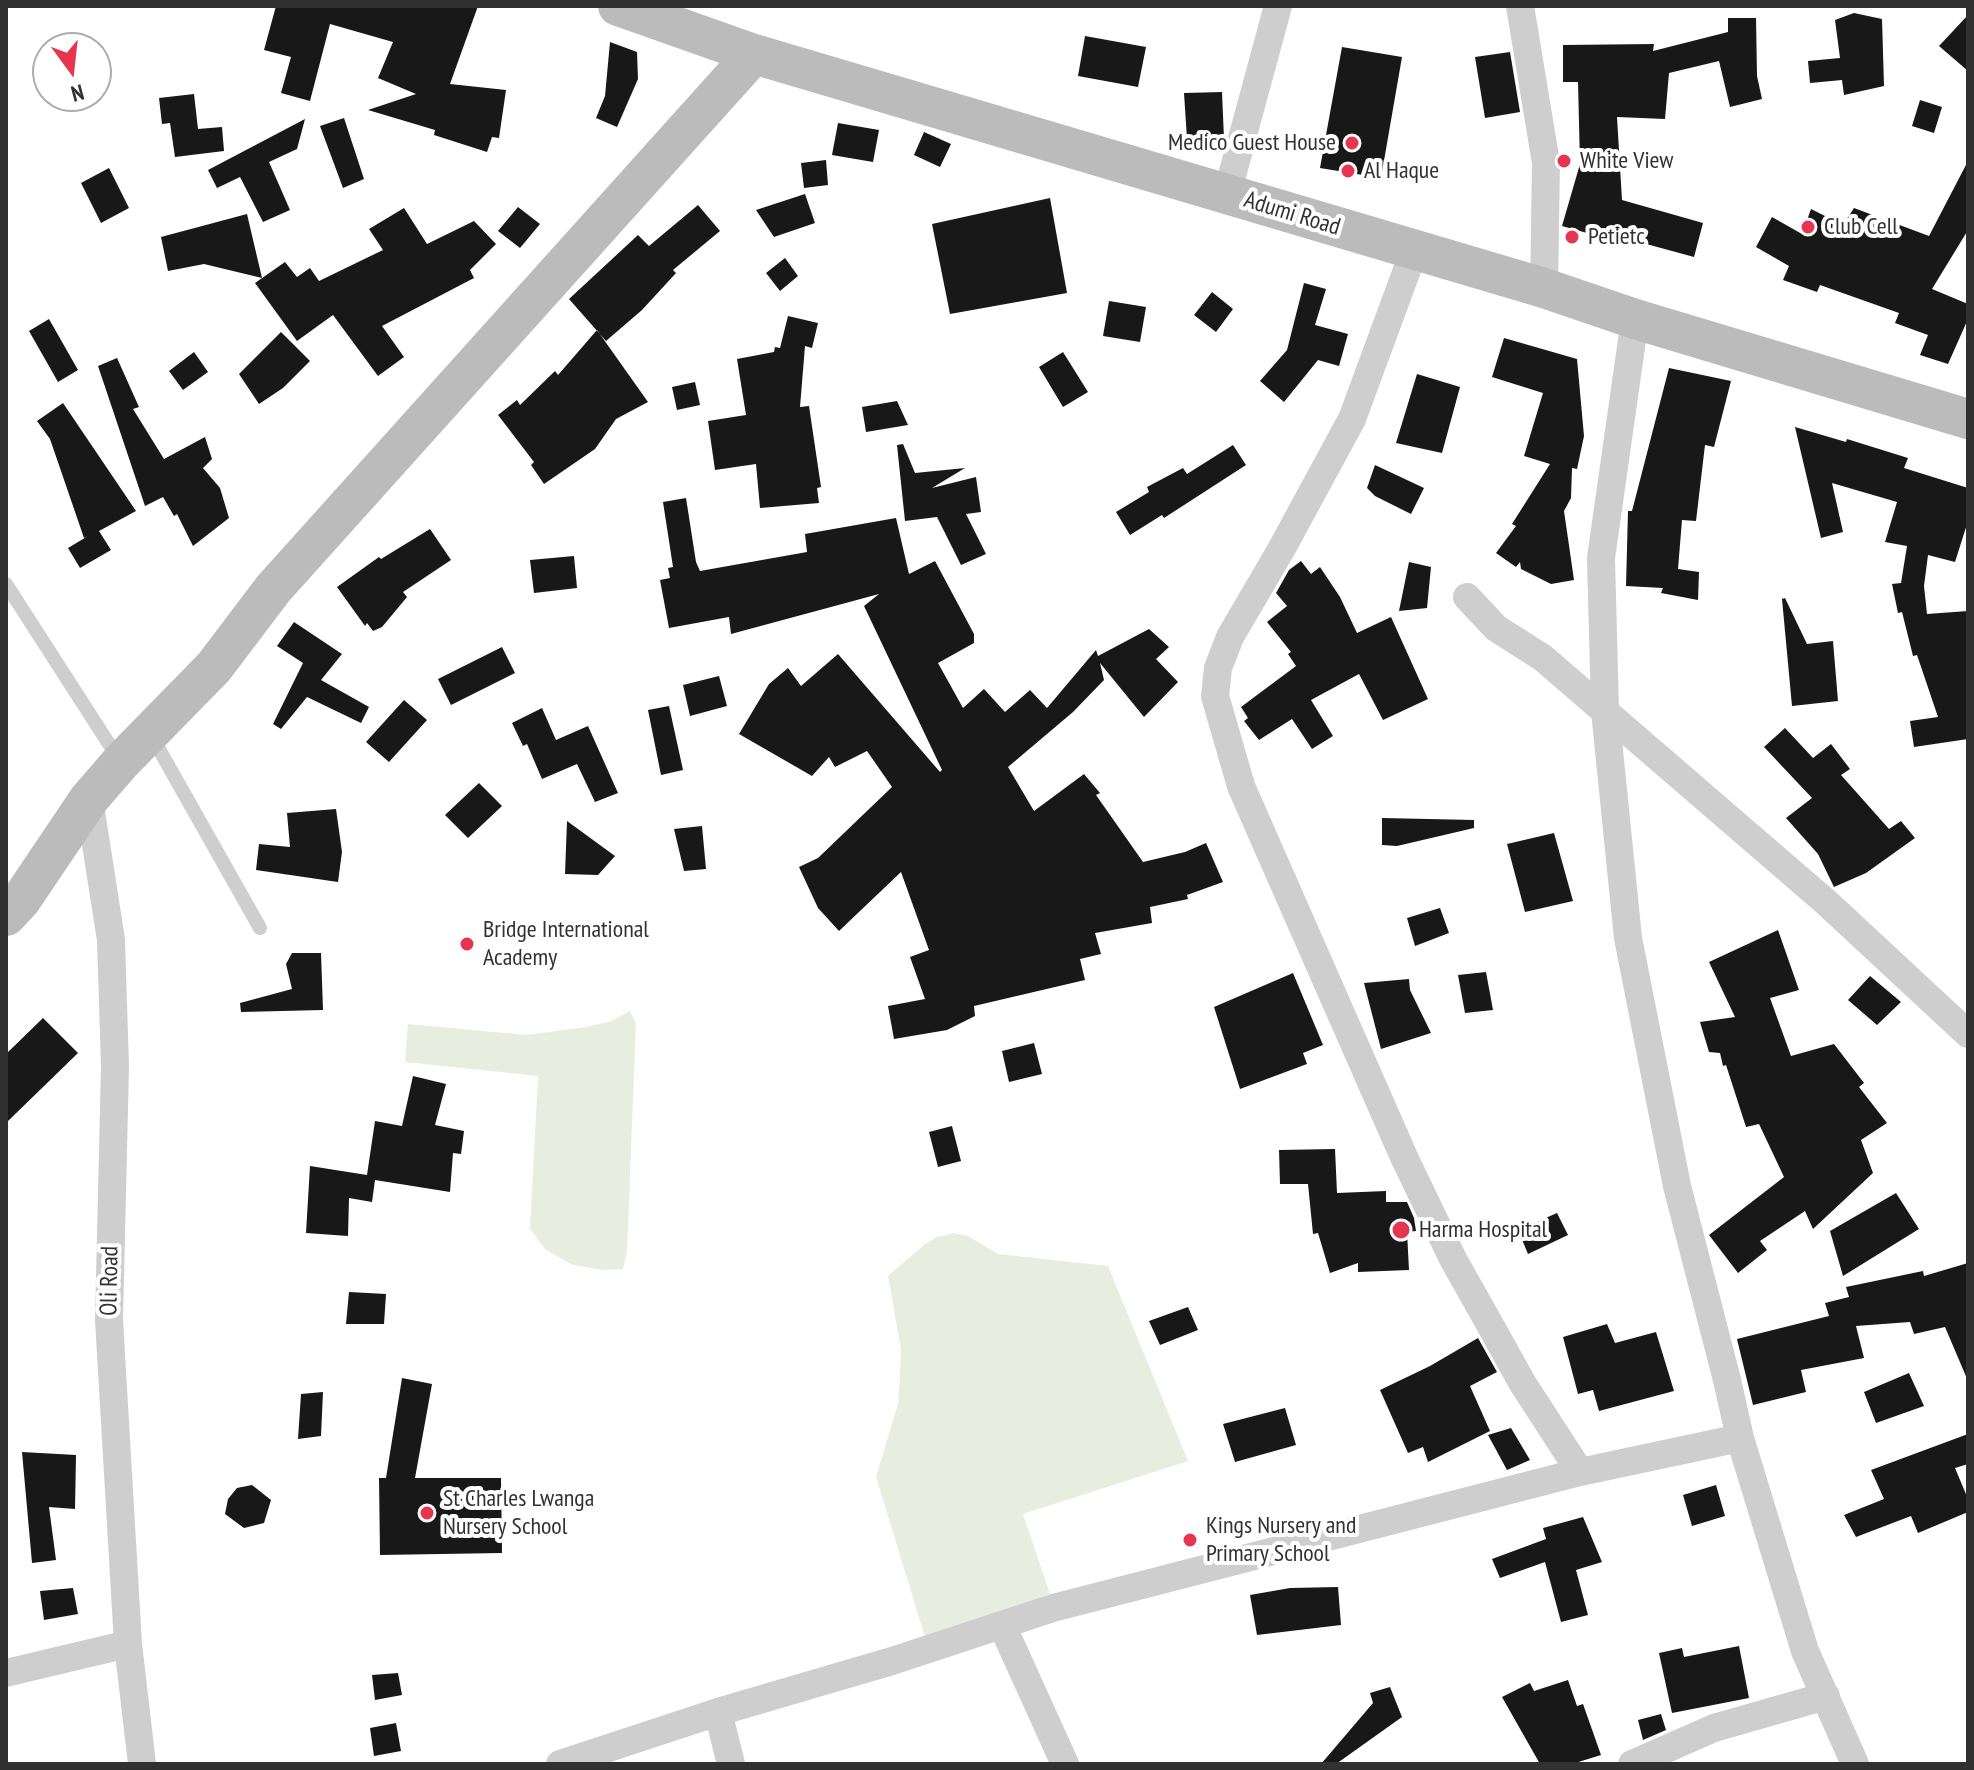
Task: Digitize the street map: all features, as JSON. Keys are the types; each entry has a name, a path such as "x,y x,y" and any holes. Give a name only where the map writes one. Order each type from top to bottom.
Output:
{"main road":[{"name":"Adumi Road","path":"618,6 754,54 1544,288 1635,319 1968,419"},
{"path":"6,916 21,900 89,799 121,762 214,667 284,577 754,54"}],"street":[{"path":"1227,194 1278,6"},
{"path":"1520,6 1546,163 1544,288"},
{"path":"1414,251 1352,419 1230,637 1218,668 1215,696 1241,786 1404,1157 1523,1384 1580,1472"},
{"path":"1635,319 1601,558 1605,711 1628,938 1677,1186 1740,1438 1805,1651 1855,1764"},
{"path":"1467,597 1496,628 1543,658 1827,903 1968,1034"},
{"name":"Oli Road","path":"89,799 111,940 115,1066 109,1320 128,1644 142,1764"},
{"path":"560,1764 1053,1608 1580,1472 1740,1438"},
{"path":"1002,1625 1065,1764"},
{"path":"6,1673 128,1644"},
{"path":"1632,1764 1714,1728 1826,1696"},
{"path":"718,1712 731,1764"}],"lane":[{"path":"6,584 121,762"},
{"path":"150,734 260,928"}],"green space":[{"path":"630,1011 636,1023 627,1252 623,1269 602,1270 573,1265 546,1250 530,1229 538,1076 405,1062 408,1024 526,1035 587,1027 611,1021"},
{"path":"954,1233 968,1236 998,1254 1108,1266 1188,1461 1023,1514 1050,1594 925,1637 876,1477 898,1404 900,1375 901,1349 888,1276 925,1244"}],"building":[{"path":"276,6 478,6 450,84 506,90 499,138 492,137 487,152 434,135 435,130 368,110 416,94 378,78 393,42 330,24 310,101 281,93 291,57 264,50"},
{"path":"1854,13 1882,19 1884,86 1844,95 1842,80 1810,83 1808,61 1840,58 1835,20"},
{"path":"1968,15 1968,71 1939,46"},
{"path":"1728,18 1756,18 1757,76 1762,99 1730,107 1719,61 1669,73 1665,119 1617,117 1622,200 1703,223 1694,257 1606,233 1605,238 1562,226 1580,164 1578,82 1563,82 1563,45 1654,44 1653,51 1728,32"},
{"path":"1085,36 1146,47 1138,87 1078,76"},
{"path":"610,42 637,52 638,79 617,127 596,118 605,96"},
{"path":"1342,47 1402,57 1381,178 1320,168"},
{"path":"1510,52 1520,112 1485,118 1475,57"},
{"path":"1222,92 1224,139 1187,139 1184,93"},
{"path":"194,94 198,129 222,127 224,151 175,157 170,123 162,124 159,98"},
{"path":"1920,100 1942,107 1934,133 1912,126"},
{"path":"344,118 364,179 343,188 320,126"},
{"path":"305,119 297,149 269,162 290,210 263,222 240,177 217,188 208,170"},
{"path":"838,123 879,130 873,162 832,155"},
{"path":"924,132 951,144 940,167 914,155"},
{"path":"826,160 828,185 804,188 801,163"},
{"path":"1968,161 1968,230 1932,289 1968,304 1968,319 1948,364 1920,355 1928,335 1895,323 1899,313 1820,285 1817,292 1783,280 1789,266 1756,247 1772,217 1802,234 1811,209 1843,225 1854,208 1929,236"},
{"path":"109,168 129,208 101,223 81,183"},
{"path":"805,194 815,223 774,237 756,210"},
{"path":"1050,198 1067,293 950,314 932,224"},
{"path":"698,205 720,231 673,270 676,273 642,310 606,341 569,299 638,235 649,246"},
{"path":"518,207 540,224 520,248 498,231"},
{"path":"404,208 427,244 474,221 496,244 470,270 474,278 382,326 404,357 378,376 333,315 297,341 255,283 285,262 297,277 310,268 319,281 383,250 369,229"},
{"path":"247,214 262,278 204,264 168,271 161,237"},
{"path":"785,258 798,276 780,291 766,273"},
{"path":"1304,283 1326,289 1315,325 1348,334 1339,366 1318,360 1284,402 1260,381 1287,350"},
{"path":"1212,292 1233,309 1216,332 1194,315"},
{"path":"1109,301 1146,307 1140,342 1103,336"},
{"path":"788,316 818,323 812,348 805,346 800,407 809,406 821,487 817,488 819,503 760,508 756,464 715,470 708,421 746,415 737,359 780,348"},
{"path":"49,319 78,370 58,382 29,331"},
{"path":"597,330 648,402 616,419 595,449 544,484 531,465 534,462 498,415 517,400 520,405 555,371 558,375"},
{"path":"281,332 310,361 283,388 259,404 239,374"},
{"path":"1504,338 1577,359 1584,436 1577,469 1572,468 1571,498 1564,511 1574,580 1551,584 1521,569 1520,562 1516,567 1496,553 1516,526 1512,524 1550,464 1524,456 1543,393 1492,377"},
{"path":"194,352 208,372 183,390 169,371"},
{"path":"1063,352 1088,392 1063,407 1039,367"},
{"path":"117,358 139,407 133,409 164,459 205,437 212,459 203,468 220,488 229,518 193,546 177,514 174,516 163,497 145,506 98,366"},
{"path":"1669,368 1731,381 1714,447 1705,445 1696,521 1682,520 1678,569 1699,572 1698,600 1661,593 1663,588 1626,586 1628,511 1632,511"},
{"path":"1417,374 1460,387 1442,453 1396,443"},
{"path":"695,382 700,405 677,410 672,387"},
{"path":"897,401 908,425 866,432 862,407"},
{"path":"63,403 136,511 99,531 111,550 80,568 68,548 88,536 84,538 50,439 37,421"},
{"path":"1795,427 1908,458 1904,468 1968,488 1968,521 1955,562 1928,555 1924,586 1927,614 1968,611 1968,739 1914,747 1910,721 1938,717 1917,655 1913,656 1902,612 1898,613 1892,584 1901,583 1907,546 1885,542 1897,502 1832,483 1843,532 1821,538"},
{"path":"903,444 915,473 965,468 932,488 976,477 981,512 966,514 986,554 961,565 937,517 905,521 897,445"},
{"path":"1233,445 1246,465 1164,518 1162,515 1130,535 1116,512 1149,492 1147,487 1183,468 1187,474"},
{"path":"1375,465 1424,488 1411,514 1375,496 1367,488"},
{"path":"686,498 700,571 807,552 805,534 896,518 909,574 935,561 974,634 974,643 938,663 963,708 984,689 1005,712 1030,690 1047,708 1096,650 1098,656 1149,629 1169,647 1156,659 1178,682 1144,717 1100,663 1104,680 1073,712 1008,767 1034,811 1084,774 1100,793 1096,795 1143,862 1185,852 1206,843 1223,882 1187,895 1188,899 1150,907 1152,923 1095,933 1101,954 1080,959 1085,980 974,1006 975,1016 947,1030 894,1039 888,1006 925,999 910,957 929,950 901,872 839,931 818,908 799,867 818,858 892,787 867,751 835,767 829,757 812,776 739,734 769,684 788,668 801,686 838,654 940,772 942,770 864,606 879,594 731,634 729,617 669,628 660,580 670,578 668,568 673,567 663,502"},
{"path":"430,529 451,560 403,592 407,597 382,627 373,631 367,623 365,626 337,587 379,557 381,559"},
{"path":"574,556 577,588 534,593 530,560"},
{"path":"1301,561 1311,574 1320,567 1340,597 1357,633 1391,617 1428,699 1383,720 1359,674 1311,700 1333,736 1312,749 1292,719 1259,740 1244,721 1248,718 1241,707 1296,666 1288,654 1291,652 1267,622 1287,606 1276,593 1289,570"},
{"path":"1409,562 1431,567 1427,608 1399,611"},
{"path":"1785,598 1807,644 1833,641 1838,701 1792,706 1782,599"},
{"path":"294,622 342,654 321,680 369,707 361,723 307,697 281,729 273,724 303,663 277,646"},
{"path":"502,647 515,673 451,705 438,679"},
{"path":"719,676 727,706 690,716 683,685"},
{"path":"404,700 427,720 389,762 366,742"},
{"path":"669,706 683,770 661,775 648,710"},
{"path":"542,708 556,740 588,726 618,793 595,802 577,764 542,779 527,744 523,746 512,723"},
{"path":"1785,728 1813,758 1831,744 1850,769 1841,775 1889,829 1901,821 1915,838 1866,873 1834,887 1818,854 1786,818 1812,798 1764,747"},
{"path":"479,783 502,806 468,838 445,815"},
{"path":"336,809 342,852 338,882 256,870 259,844 290,847 287,813"},
{"path":"1382,818 1474,820 1474,828 1397,846 1382,845"},
{"path":"567,821 615,856 598,875 565,874"},
{"path":"702,826 706,869 684,871 674,829"},
{"path":"1554,833 1573,901 1525,912 1507,844"},
{"path":"1440,908 1449,933 1415,946 1407,918"},
{"path":"1778,930 1799,990 1770,998 1791,1056 1834,1044 1864,1083 1859,1087 1887,1123 1861,1140 1873,1173 1813,1229 1805,1211 1760,1241 1767,1250 1738,1273 1709,1235 1784,1177 1759,1124 1746,1127 1726,1065 1723,1066 1720,1053 1709,1052 1700,1022 1735,1017 1709,962"},
{"path":"292,953 321,953 323,1010 241,1012 240,1003 292,989 286,964"},
{"path":"1486,972 1493,1010 1465,1013 1458,975"},
{"path":"1293,973 1323,1045 1303,1053 1307,1064 1240,1089 1214,1007"},
{"path":"1870,976 1901,1002 1877,1025 1848,1000"},
{"path":"1409,979 1410,990 1431,1033 1381,1049 1364,983"},
{"path":"43,1018 78,1053 6,1123 6,1054"},
{"path":"1034,1043 1042,1074 1009,1082 1002,1051"},
{"path":"413,1076 446,1084 435,1125 464,1131 461,1154 453,1153 450,1192 375,1180 372,1202 349,1198 348,1236 306,1233 310,1166 367,1175 375,1121 402,1126"},
{"path":"952,1126 961,1161 938,1167 929,1132"},
{"path":"1335,1149 1337,1193 1386,1191 1386,1202 1407,1202 1416,1231 1407,1232 1409,1270 1358,1272 1358,1263 1330,1273 1318,1233 1313,1234 1308,1184 1280,1184 1279,1150"},
{"path":"1896,1193 1919,1229 1843,1276 1830,1231"},
{"path":"1557,1213 1568,1235 1528,1254 1518,1230"},
{"path":"1968,1263 1968,1381 1945,1327 1914,1334 1910,1322 1856,1326 1864,1358 1801,1370 1806,1392 1753,1405 1737,1339 1829,1316 1825,1303 1849,1297 1846,1287 1923,1271 1924,1276"},
{"path":"349,1292 386,1294 384,1324 346,1324"},
{"path":"1188,1307 1198,1330 1160,1345 1149,1321"},
{"path":"1607,1324 1615,1343 1656,1332 1674,1391 1599,1411 1593,1390 1578,1394 1563,1337"},
{"path":"1478,1338 1497,1372 1470,1386 1490,1431 1428,1462 1423,1447 1408,1453 1380,1390"},
{"path":"1909,1373 1924,1406 1876,1423 1864,1392"},
{"path":"402,1378 432,1384 415,1478 501,1478 502,1553 380,1555 379,1478 386,1478"},
{"path":"323,1392 321,1436 298,1439 301,1394"},
{"path":"1285,1408 1296,1445 1235,1462 1223,1424"},
{"path":"1511,1428 1530,1460 1507,1470 1488,1435"},
{"path":"1968,1434 1968,1464 1955,1468 1968,1499 1968,1512 1918,1533 1911,1516 1856,1537 1844,1515 1884,1499 1871,1470"},
{"path":"22,1452 76,1455 75,1509 49,1507 56,1560 32,1563"},
{"path":"252,1485 271,1500 264,1523 244,1528 225,1514 228,1499 237,1488"},
{"path":"1716,1485 1725,1516 1692,1526 1683,1495"},
{"path":"1583,1517 1602,1562 1576,1570 1588,1615 1561,1622 1545,1562 1500,1578 1492,1559 1546,1539 1543,1528"},
{"path":"1338,1587 1341,1625 1257,1635 1250,1595 1290,1588"},
{"path":"73,1588 78,1614 44,1620 40,1591"},
{"path":"1739,1646 1749,1698 1672,1713 1659,1653 1682,1648 1684,1657"},
{"path":"398,1673 402,1695 375,1700 372,1675"},
{"path":"1568,1680 1577,1706 1583,1704 1601,1755 1572,1764 1540,1764 1502,1697 1530,1683 1534,1691"},
{"path":"1390,1687 1402,1717 1336,1764 1321,1764 1373,1703 1370,1693"},
{"path":"1661,1714 1666,1730 1643,1740 1638,1720"},
{"path":"396,1723 401,1751 374,1756 370,1728"}],"place":[{"name":"Medico Guest House","path":"1352,143"},
{"name":"White View","path":"1564,161"},
{"name":"Al Haque","path":"1348,171"},
{"name":"Club Cell","path":"1808,227"},
{"name":"Petietc","path":"1572,237"},
{"name":"Bridge International Academy","path":"467,944"},
{"name":"Harma Hospital","path":"1401,1230"},
{"name":"St Charles Lwanga Nursery School","path":"427,1513"},
{"name":"Kings Nursery and Primary School","path":"1190,1540"}]}
